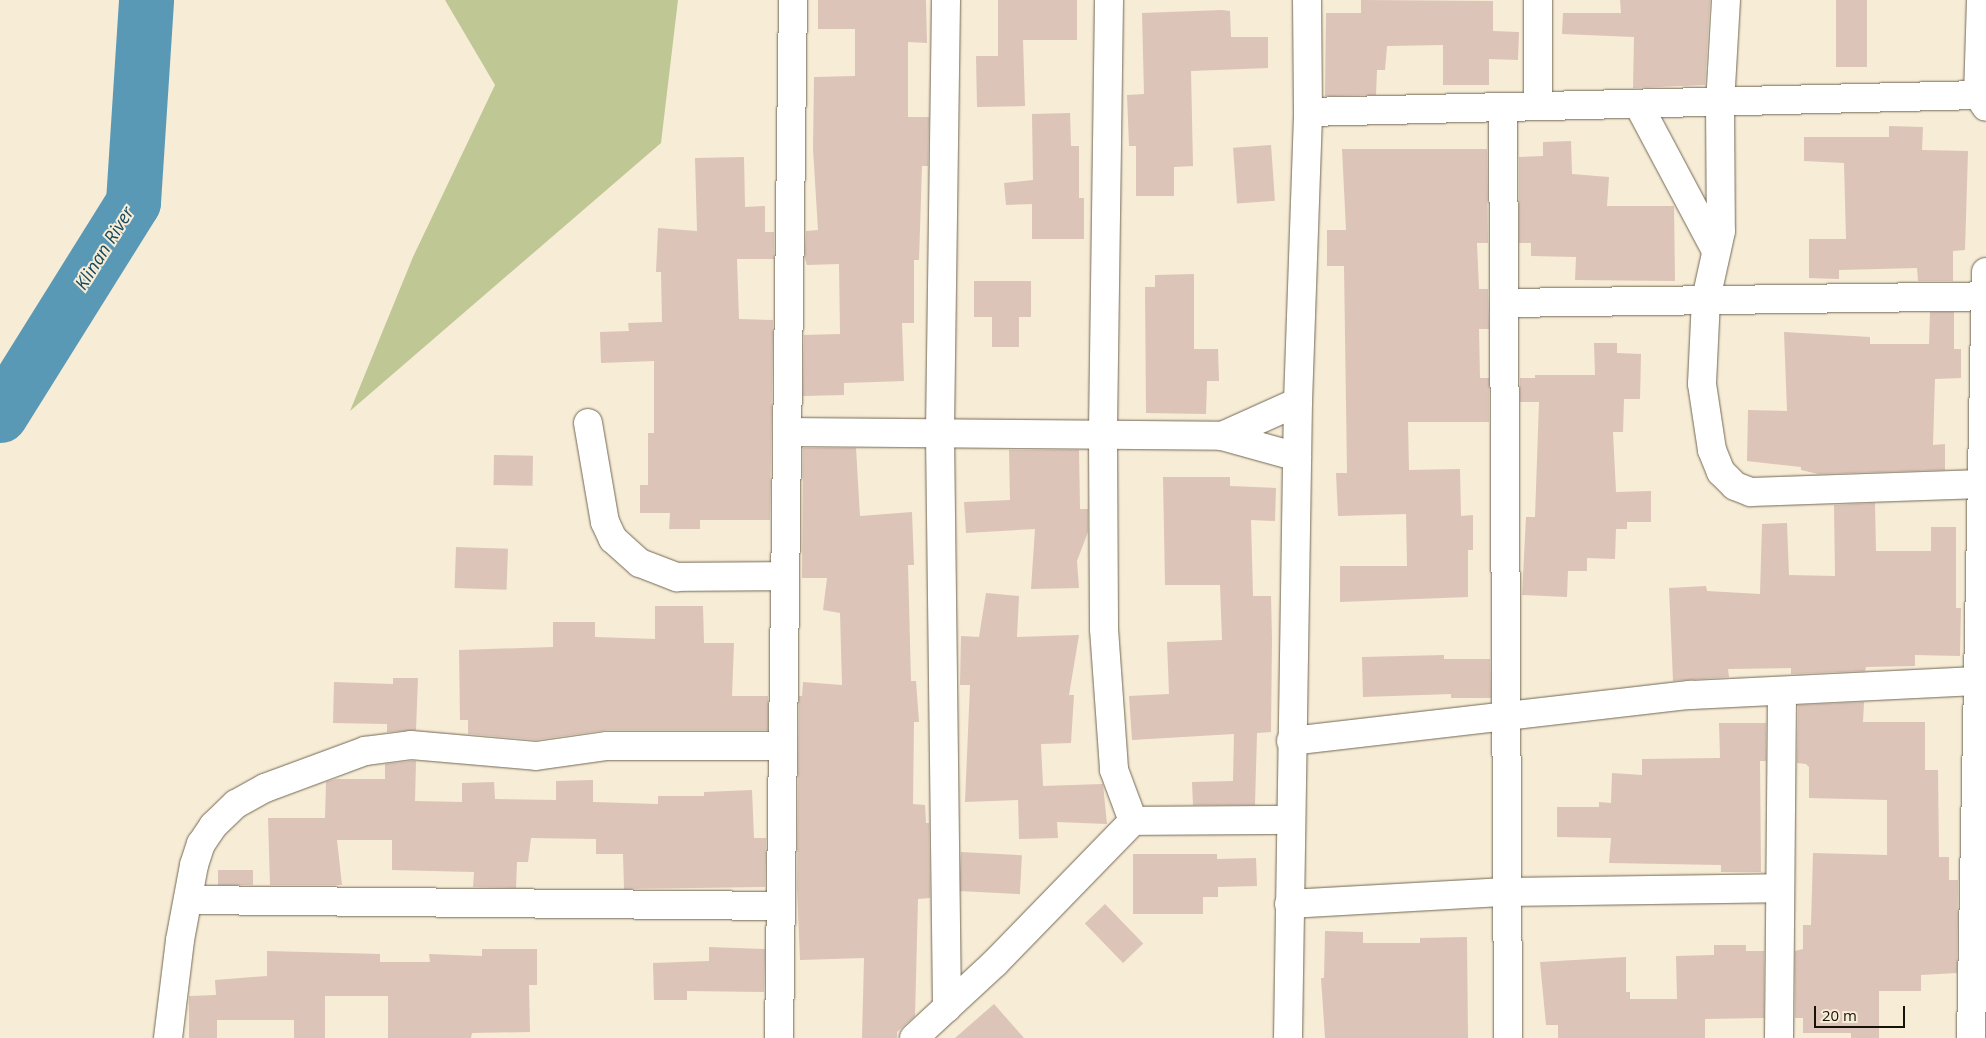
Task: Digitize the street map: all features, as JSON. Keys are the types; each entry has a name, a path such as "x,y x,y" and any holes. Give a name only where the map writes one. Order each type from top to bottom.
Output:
{"street":[{"path":"779,1038 781,746 794,0"},
{"path":"946,0 940,434 947,1008"},
{"path":"1109,0 1103,434 1104,629 1110,741 1114,770 1133,822"},
{"path":"1288,1038 1298,402 1308,112 1306,0"},
{"path":"1538,0 1538,105"},
{"path":"1726,0 1720,103 1721,231 1706,298 1702,384 1712,450 1721,472 1735,486 1750,492 1982,484"},
{"path":"1308,112 1503,108 1538,105 1982,101 1981,0"},
{"path":"1638,104 1716,250"},
{"path":"1503,108 1505,303 1504,548 1509,717 1506,892 1508,1038"},
{"path":"1971,1038 1986,272"},
{"path":"1505,303 1706,298 1985,296"},
{"path":"1222,436 1298,402"},
{"path":"588,424 605,522 613,539 640,563 678,577 785,576"},
{"path":"787,432 1222,436 1297,457"},
{"path":"1292,741 1690,695 1978,681"},
{"path":"1779,1038 1778,888 1782,692"},
{"path":"168,1038 188,900 201,844 213,826 236,804 265,788 365,751 411,745 536,756 607,746 781,746"},
{"path":"914,1038 995,963 1133,822 1290,820"},
{"path":"1289,904 1506,892 1778,888"},
{"path":"188,900 781,906"}],"green space":[{"path":"445,0 678,0 661,143 350,411 413,257 495,85"}],"building":[{"path":"818,0 926,0 927,43 908,42 908,117 929,117 928,166 922,166 919,260 914,260 914,323 902,323 904,381 844,383 844,395 803,396 804,335 840,334 839,264 807,265 805,259 806,231 818,230 813,149 814,77 855,76 855,29 818,29"},
{"path":"998,0 1077,0 1077,40 1023,40 1025,106 977,107 976,56 998,56"},
{"path":"1361,0 1493,1 1493,31 1519,32 1518,60 1489,59 1489,85 1443,85 1443,45 1387,46 1385,70 1377,70 1376,95 1325,96 1326,13 1361,13"},
{"path":"1620,0 1710,0 1705,85 1633,88 1634,37 1562,34 1563,13 1621,13"},
{"path":"1836,0 1867,0 1867,67 1836,67"},
{"path":"1230,11 1231,37 1268,37 1268,68 1191,71 1193,166 1174,167 1174,196 1136,196 1136,146 1129,146 1127,95 1144,94 1142,13"},
{"path":"1070,113 1071,146 1079,146 1079,198 1084,198 1084,239 1032,239 1032,204 1006,205 1004,183 1033,180 1032,114"},
{"path":"1889,126 1923,127 1922,150 1968,151 1965,250 1953,251 1953,281 1918,281 1917,268 1839,270 1839,279 1809,278 1809,239 1846,239 1844,163 1804,161 1804,137 1889,137"},
{"path":"1571,141 1572,174 1609,177 1607,206 1674,206 1675,281 1575,280 1576,257 1531,256 1531,243 1519,243 1519,157 1543,156 1543,142"},
{"path":"1271,145 1275,201 1237,204 1233,148"},
{"path":"1342,149 1487,149 1488,243 1477,243 1479,289 1488,289 1489,329 1479,329 1480,378 1489,378 1489,422 1408,422 1409,470 1460,469 1461,516 1473,515 1473,550 1468,550 1468,597 1340,602 1340,566 1407,566 1406,514 1338,516 1336,473 1347,473 1344,266 1327,266 1327,230 1346,230"},
{"path":"744,157 745,207 765,206 765,232 774,232 774,259 737,259 739,319 773,320 770,520 700,520 700,529 669,529 670,513 640,513 640,485 648,485 648,433 654,433 654,361 601,363 600,332 629,331 628,323 662,322 661,272 656,272 658,228 697,231 695,158"},
{"path":"1194,274 1194,349 1218,349 1219,381 1207,381 1206,414 1146,413 1145,287 1155,287 1155,275"},
{"path":"974,281 1031,281 1031,317 1019,317 1019,347 992,347 992,317 974,317"},
{"path":"1930,312 1954,312 1954,349 1961,349 1961,378 1935,379 1933,445 1945,444 1945,470 1818,474 1801,470 1801,467 1747,461 1748,410 1787,411 1784,332 1870,337 1870,344 1929,344"},
{"path":"1594,343 1617,343 1617,353 1641,354 1640,399 1624,399 1623,432 1613,432 1616,492 1651,491 1651,522 1627,522 1627,529 1616,529 1615,559 1587,558 1587,571 1568,571 1567,597 1522,595 1526,517 1535,517 1539,402 1520,402 1520,378 1535,378 1535,375 1595,375"},
{"path":"803,448 856,448 860,516 912,512 914,565 908,565 911,681 916,681 919,722 914,722 913,804 925,805 926,823 929,823 930,898 918,899 915,1016 897,1032 897,1038 862,1038 864,958 800,960 797,888 799,696 802,696 803,682 842,685 840,613 823,610 827,578 802,578"},
{"path":"1009,450 1079,450 1080,509 1088,509 1088,532 1077,561 1079,588 1031,589 1035,529 966,533 964,502 1010,500"},
{"path":"494,455 533,456 532,486 493,485"},
{"path":"1163,477 1230,477 1230,486 1276,488 1275,521 1251,520 1253,596 1271,596 1272,639 1271,732 1257,733 1255,805 1193,805 1192,782 1233,781 1234,734 1132,740 1129,696 1169,694 1167,642 1222,640 1220,585 1165,585"},
{"path":"1875,503 1876,551 1931,551 1931,527 1956,527 1956,608 1961,608 1960,656 1915,655 1915,666 1866,667 1865,671 1791,674 1791,668 1728,669 1729,677 1673,681 1669,588 1706,586 1707,591 1760,594 1762,524 1787,523 1789,575 1835,576 1834,505"},
{"path":"456,547 508,549 507,590 455,588"},
{"path":"986,593 1019,596 1017,637 1079,635 1069,695 1074,695 1071,743 1041,744 1043,786 1103,784 1107,824 1057,822 1058,838 1019,839 1018,800 965,802 970,685 960,685 961,636 979,637"},
{"path":"655,606 703,606 704,643 734,643 732,696 768,696 768,730 607,730 536,740 468,734 468,720 460,720 459,650 553,647 553,622 595,622 595,637 655,639"},
{"path":"1444,655 1444,659 1490,659 1491,698 1451,698 1451,694 1363,697 1362,657"},
{"path":"393,678 418,678 416,730 387,732 387,724 333,723 334,682 393,684"},
{"path":"1864,702 1863,722 1925,722 1925,770 1938,770 1939,857 1949,857 1949,880 1958,880 1957,973 1921,975 1921,991 1879,991 1879,1038 1851,1038 1851,1033 1803,1033 1803,1018 1795,1018 1795,951 1803,949 1803,925 1811,925 1813,853 1887,855 1887,800 1809,798 1809,767 1806,764 1797,763 1798,705"},
{"path":"1719,723 1766,723 1766,761 1760,761 1761,872 1721,872 1721,865 1609,863 1611,838 1557,837 1557,807 1599,807 1599,802 1611,803 1612,773 1642,775 1642,759 1720,758"},
{"path":"416,761 415,801 462,802 462,783 494,782 495,799 556,800 556,781 593,780 593,802 658,804 658,796 704,796 704,792 752,790 754,838 766,838 765,887 624,889 623,854 596,854 596,839 531,838 528,862 517,862 516,888 473,887 474,872 392,870 392,840 337,840 342,885 270,885 268,818 325,818 326,782 336,779 385,779 385,764"},
{"path":"961,852 1022,855 1020,894 959,891"},
{"path":"1133,854 1217,854 1217,859 1256,858 1257,886 1218,887 1218,897 1203,897 1203,914 1133,914"},
{"path":"218,870 253,870 253,885 218,885"},
{"path":"1105,904 1143,944 1123,963 1085,923"},
{"path":"1325,931 1363,932 1363,943 1420,943 1420,938 1467,937 1468,1038 1325,1038 1321,978 1324,978"},
{"path":"1714,945 1746,945 1746,951 1764,951 1764,1018 1705,1019 1705,1038 1558,1038 1558,1025 1546,1025 1540,962 1626,957 1626,992 1630,992 1630,999 1677,999 1676,956 1714,955"},
{"path":"709,947 765,949 764,992 687,991 687,1000 654,1000 653,963 709,961"},
{"path":"482,949 537,949 537,985 529,985 530,1032 472,1033 471,1038 388,1038 388,996 325,996 325,1038 294,1038 294,1020 217,1020 217,1038 189,1038 189,996 216,995 215,980 267,976 267,951 380,954 380,962 430,962 429,954 482,956"},
{"path":"994,1004 1024,1038 955,1038"}],"waterway":[{"name":"Klinan River","path":"0,415 133,202 146,0"}]}
